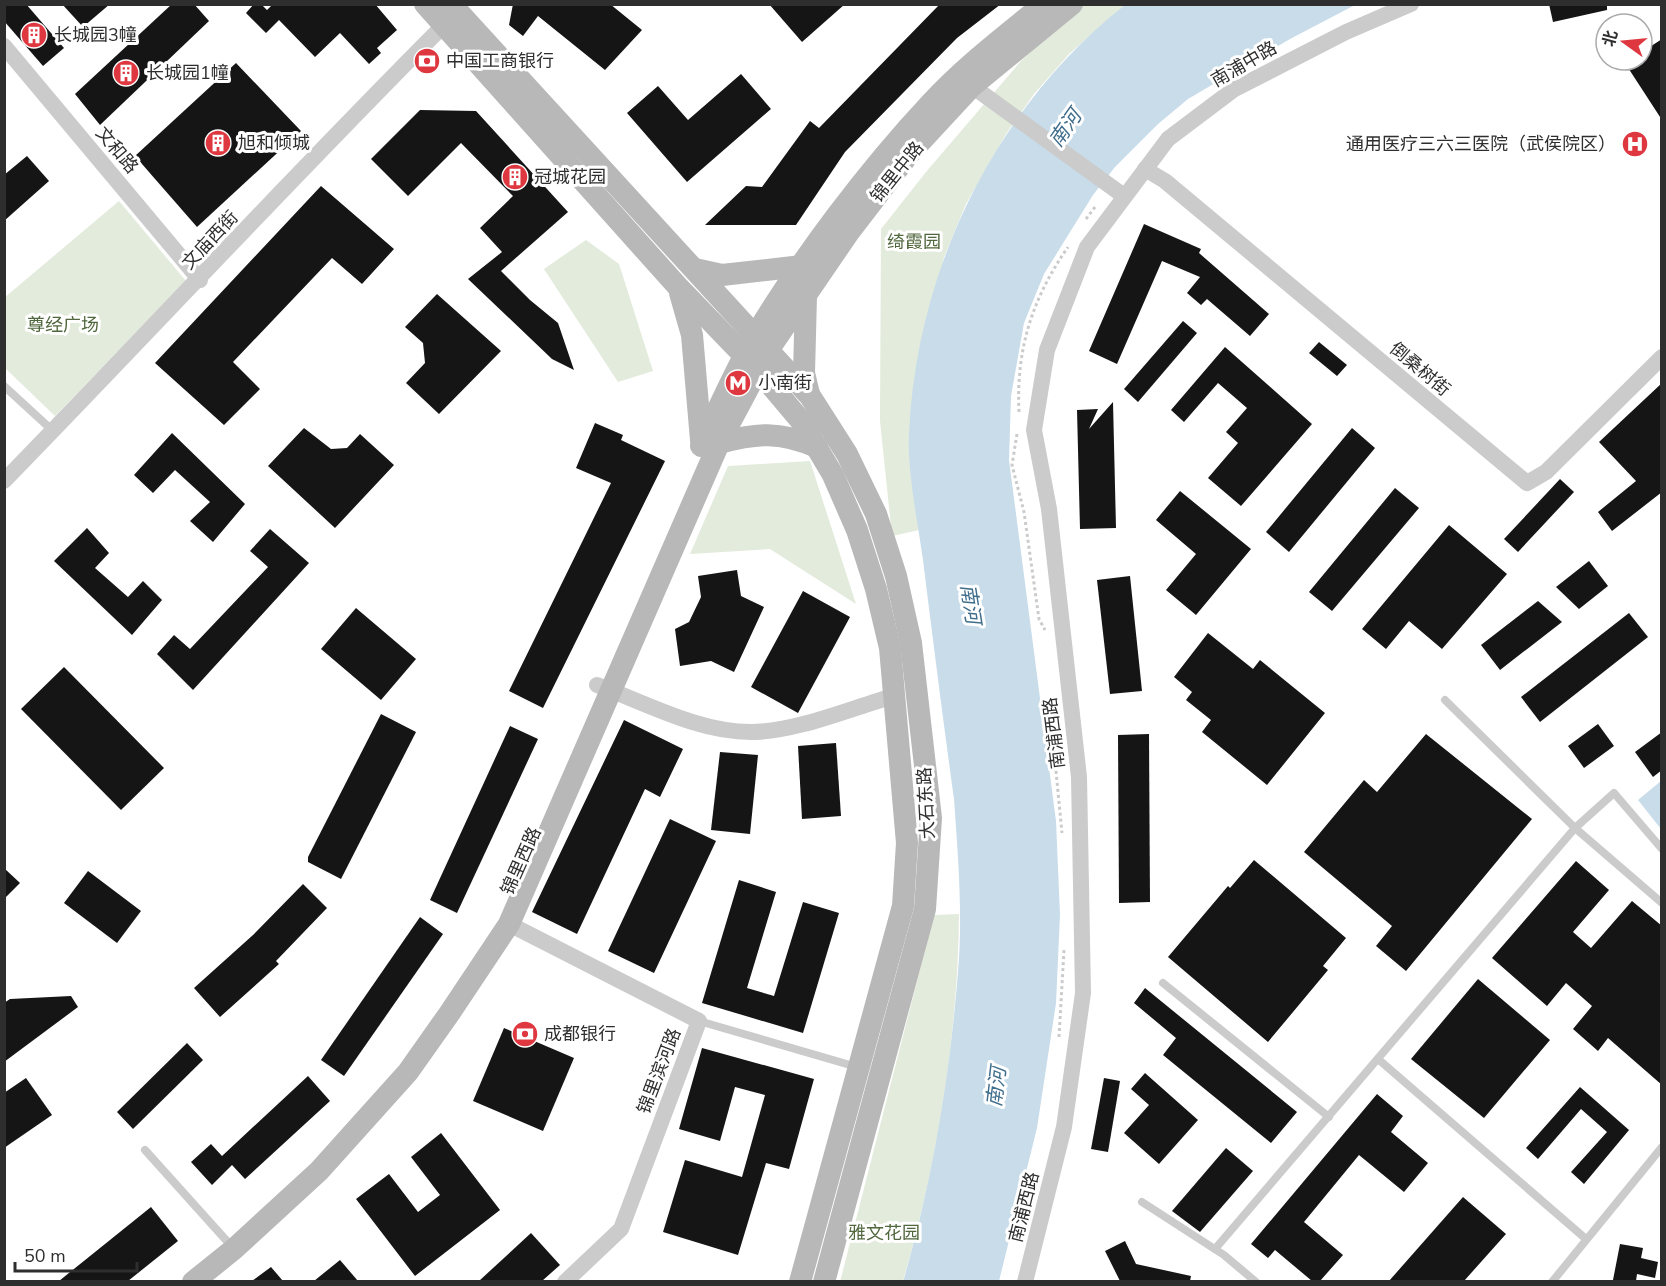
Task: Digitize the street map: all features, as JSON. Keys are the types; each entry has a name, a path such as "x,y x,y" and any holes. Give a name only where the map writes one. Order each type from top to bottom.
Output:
{"main road":[{"path":"425,4 448,15 695,269 762,342"},
{"name":"锦里中路","path":"751,364 802,266 869,175 931,102 979,57 1044,4"},
{"name":"锦里中路","path":"762,342 806,294 849,232 909,154 972,86 1072,4"},
{"path":"448,15 679,288 751,364"},
{"path":"695,269 722,275 802,266"},
{"path":"679,288 692,335 701,425 709,445 752,434 779,435 816,447"},
{"path":"806,294 804,373 810,396"},
{"name":"大石东路","path":"762,342 810,396 847,454 876,514 896,576 911,643 931,818 925,909 824,1281"},
{"name":"大石东路","path":"751,364 801,421 857,530 876,589 890,648 907,843 903,906 800,1281"},
{"name":"锦里西路","path":"174,1281 230,1245 319,1171 408,1072 508,924 604,687 709,445 751,364"},
{"name":"锦里西路","path":"208,1277 230,1245 373,1096 432,1019 496,917 604,687"}],"street":[{"name":"南浦中路","path":"1112,188 1144,169 1168,139 1233,90 1346,32 1411,4"},
{"name":"文庙西街","path":"4,481 200,280 448,15"},
{"name":"文和路","path":"4,46 200,280"},
{"path":"972,86 1112,188"},
{"name":"倒桑树街","path":"1144,169 1166,181 1527,483 1546,472 1662,357"},
{"name":"南浦西路","path":"1025,1281 1064,1127 1083,993 1079,777 1049,509 1034,430 1047,350 1112,188"},
{"path":"604,687 701,724 751,732 786,727 894,696"},
{"name":"锦里滨河路","path":"508,924 699,1021 621,1229 565,1281"}],"lane":[{"path":"4,386 53,431"},
{"path":"1444,699 1575,828 1662,903"},
{"path":"1215,1249 1575,828 1614,793 1662,849"},
{"path":"1163,983 1329,1117"},
{"path":"699,1021 858,1067"},
{"path":"1378,1059 1586,1239"},
{"path":"1552,1281 1662,1148"},
{"path":"145,1150 230,1245"},
{"path":"1142,1202 1215,1249 1256,1281"}],"path":[{"path":"1085,221 1112,188"},
{"path":"1020,417 1018,386 1024,339 1046,279 1070,245"},
{"path":"1018,429 1012,465 1024,512 1039,619 1048,635"},
{"path":"1058,739 1056,771 1063,839"},
{"path":"1059,1043 1065,940"}],"green space":[{"name":"绮霞园","path":"1081,5 1125,5 1069,54 1034,94 1006,134 966,204 944,257 909,436 919,530 892,536 880,421 881,229 926,172 1021,61"},
{"name":"尊经广场","path":"119,201 186,281 55,416 5,368 4,298"},
{"path":"586,240 619,264 653,371 618,382 544,269"},
{"path":"810,461 856,604 770,549 690,554 728,466"},
{"name":"雅文花园","path":"959,914 955,1007 943,1100 926,1192 903,1281 840,1282 934,915"}],"water":[{"name":"南河","path":"1125,5 1355,5 1290,39 1188,99 1158,124 1115,167 1093,195 1044,274 1024,323 1011,396 1009,460 1056,821 1060,915 1056,1003 1037,1128 999,1281 903,1282 923,1206 945,1089 955,1011 960,929 954,799 910,464 909,434 915,373 927,312 946,253 971,196 1001,142 1037,92 1079,46"},
{"path":"1661,781 1661,829 1638,800"}],"building":[{"name":"长城园3幢","path":"4,4 26,4 64,48 43,66 4,21"},
{"path":"62,4 110,4 83,27"},
{"name":"长城园1幢","path":"172,4 194,4 209,21 100,125 75,94"},
{"path":"254,4 261,4 267,10 273,4 375,4 397,30 377,48 381,53 369,64 340,33 315,57 279,20 266,33 246,13"},
{"path":"513,4 610,4 642,30 605,70 538,16 523,36 509,25"},
{"path":"769,4 845,4 802,42"},
{"path":"940,4 1001,4 957,38 845,152 796,225 705,225 746,186 762,187 810,121 819,128"},
{"path":"1549,4 1607,4 1607,10 1553,22"},
{"path":"1662,39 1662,120 1631,72 1654,72 1654,44"},
{"name":"旭和倾城","path":"236,63 301,131 197,227 135,156"},
{"path":"741,74 771,109 687,182 627,113 658,86 688,120"},
{"name":"冠城花园","path":"420,110 476,111 568,212 501,271 530,300 558,323 574,370 552,359 468,279 502,252 480,228 513,196 461,143 408,196 371,159"},
{"path":"27,156 49,181 4,221 4,175"},
{"path":"321,186 394,249 362,284 332,258 233,362 260,389 224,425 155,363"},
{"path":"1144,224 1201,249 1199,253 1269,314 1250,336 1207,299 1201,305 1187,293 1200,277 1162,261 1117,364 1089,351"},
{"path":"437,294 501,351 439,414 406,383 425,363 423,343 405,327"},
{"path":"1183,321 1197,333 1138,402 1124,389"},
{"path":"1319,342 1347,365 1337,376 1309,353"},
{"path":"1225,347 1312,424 1241,506 1208,478 1238,443 1226,432 1247,408 1218,383 1184,422 1171,410"},
{"path":"1662,383 1662,492 1612,531 1598,512 1636,481 1599,442"},
{"path":"1113,402 1116,528 1080,529 1077,410 1098,409 1089,429"},
{"path":"595,423 623,435 621,440 665,461 543,708 509,691 611,483 576,468"},
{"path":"304,428 331,449 347,448 360,434 394,465 335,528 268,466"},
{"path":"1352,428 1375,448 1289,552 1266,532"},
{"path":"172,433 245,504 213,542 190,521 210,502 175,470 153,493 134,475"},
{"path":"1560,479 1574,492 1518,552 1504,539"},
{"path":"1395,488 1419,508 1332,611 1309,592"},
{"path":"1180,491 1251,549 1196,615 1166,590 1196,554 1156,520"},
{"path":"1449,525 1507,574 1442,649 1409,621 1386,649 1362,629"},
{"path":"87,528 109,553 95,568 128,597 143,581 162,600 132,635 54,561"},
{"path":"270,529 309,563 193,690 157,654 174,635 190,649 268,567 250,551"},
{"path":"1589,561 1608,586 1579,609 1556,587"},
{"path":"737,570 741,596 764,607 734,672 711,661 680,666 675,629 689,622 701,597 698,576"},
{"path":"1130,576 1142,691 1110,694 1097,580"},
{"path":"803,591 850,617 798,713 751,687"},
{"path":"1538,601 1562,622 1500,670 1481,645"},
{"path":"356,608 416,659 381,700 321,649"},
{"path":"1629,613 1648,637 1540,722 1521,697"},
{"path":"1208,633 1253,669 1260,660 1325,713 1267,785 1202,732 1211,720 1186,700 1192,692 1174,677"},
{"path":"64,667 164,768 121,810 21,709"},
{"path":"381,714 416,732 341,879 308,862 308,857"},
{"path":"624,720 683,749 660,797 645,789 577,934 532,912"},
{"path":"1598,724 1614,746 1584,768 1568,746"},
{"path":"510,726 538,739 457,913 430,900"},
{"path":"1662,732 1662,770 1653,777 1635,752"},
{"path":"1149,734 1150,902 1119,903 1118,735"},
{"path":"1426,734 1532,819 1406,971 1376,946 1392,926 1304,852 1364,780 1377,792"},
{"path":"836,743 841,816 802,819 798,746"},
{"path":"720,752 758,755 750,834 711,830"},
{"path":"670,819 716,841 654,973 608,951"},
{"path":"1254,860 1346,938 1323,966 1328,970 1268,1042 1168,957 1228,886 1230,888"},
{"path":"1576,861 1609,890 1573,932 1591,948 1632,901 1662,926 1662,1085 1608,1038 1598,1051 1573,1029 1592,1006 1566,983 1547,1006 1492,958"},
{"path":"4,868 20,883 4,899"},
{"path":"88,871 141,911 117,943 64,903"},
{"path":"739,880 776,892 747,988 774,996 803,902 839,913 803,1033 702,1003"},
{"path":"303,884 327,908 276,961 279,964 220,1017 194,988 253,935"},
{"path":"420,917 443,934 344,1076 321,1060"},
{"path":"1478,979 1550,1040 1484,1118 1411,1059"},
{"path":"1145,988 1297,1112 1271,1143 1163,1055 1176,1038 1134,1003"},
{"path":"71,996 78,1007 4,1062 4,1003 10,999"},
{"path":"504,1028 574,1058 543,1131 473,1101"},
{"path":"187,1043 203,1060 133,1129 117,1112"},
{"path":"702,1048 814,1079 789,1169 766,1163 738,1255 663,1232 685,1160 742,1177 765,1095 735,1087 720,1141 679,1129"},
{"path":"1145,1073 1198,1120 1159,1164 1124,1133 1149,1105 1131,1089"},
{"path":"308,1076 330,1101 245,1179 232,1165 212,1185 191,1162 211,1144 222,1156"},
{"path":"26,1078 52,1115 4,1148 4,1093"},
{"path":"1104,1078 1120,1081 1108,1152 1091,1149"},
{"path":"1580,1087 1629,1130 1584,1184 1571,1172 1607,1132 1581,1109 1538,1159 1526,1148"},
{"path":"1377,1094 1403,1116 1391,1132 1428,1163 1404,1192 1359,1155 1304,1222 1343,1255 1320,1281 1312,1281 1275,1250 1268,1258 1251,1244"},
{"path":"441,1133 500,1210 415,1276 356,1199 389,1174 418,1212 440,1195 411,1157"},
{"path":"1226,1148 1253,1171 1200,1232 1172,1211"},
{"path":"1463,1197 1506,1234 1464,1281 1389,1281"},
{"path":"151,1207 178,1241 128,1281 59,1281"},
{"path":"531,1233 560,1265 542,1281 479,1281"},
{"path":"1125,1241 1136,1264 1191,1276 1190,1281 1120,1281 1105,1251"},
{"path":"1620,1244 1643,1248 1641,1258 1658,1262 1655,1278 1637,1274 1636,1281 1613,1280"},
{"path":"340,1260 358,1281 314,1281"},
{"path":"271,1267 283,1281 252,1281"}],"place":[{"name":"长城园3幢","path":"34,35"},
{"name":"中国工商银行","path":"427,61"},
{"name":"长城园1幢","path":"126,73"},
{"name":"旭和倾城","path":"218,143"},
{"name":"通用医疗三六三医院（武侯院区）","path":"1635,144"},
{"name":"冠城花园","path":"515,177"},
{"name":"小南街","path":"738,383"},
{"name":"成都银行","path":"525,1034"}]}
